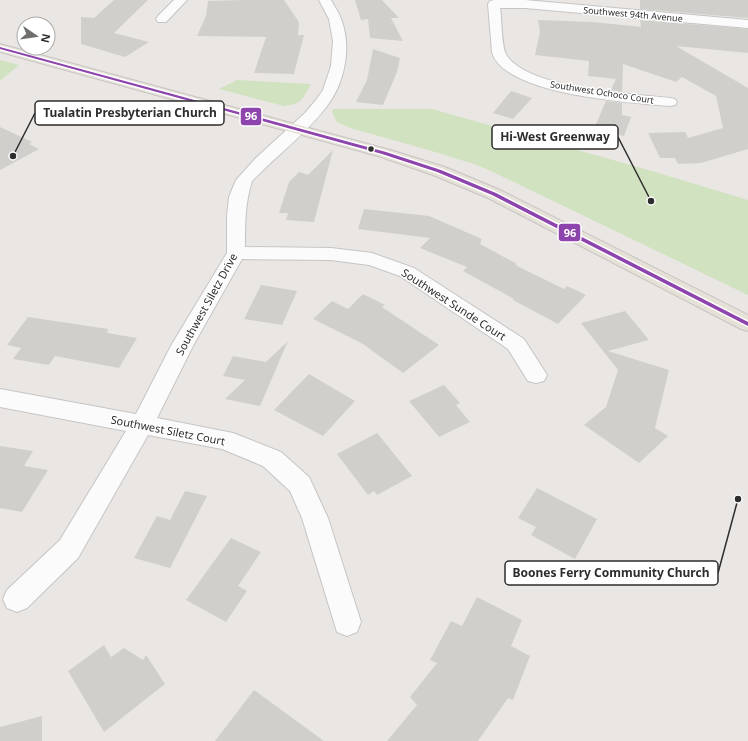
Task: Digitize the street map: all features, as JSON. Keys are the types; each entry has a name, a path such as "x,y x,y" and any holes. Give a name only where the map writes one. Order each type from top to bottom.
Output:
{"main road":[{"path":"0,48 405,159 469,182 748,324"}],"street":[{"path":"162,19 181,0"},
{"name":"Southwest Siletz Drive","path":"17,599 69,548 142,425 183,344 236,253 236,216 238,197 244,180 322,103 330,90 338,66 340,41 335,19 325,0"},
{"name":"Southwest 94th Avenue","path":"492,2 748,24"},
{"name":"Southwest Ochoco Court","path":"492,2 500,55 510,66 530,79 562,88 634,99 670,102"},
{"name":"Southwest Sunde Court","path":"236,253 331,254 372,259 407,272 516,344 536,375"},
{"name":"Southwest Siletz Court","path":"0,398 225,440 272,459 300,484 315,518 347,622"}],"green space":[{"path":"0,60 19,65 0,81"},
{"path":"237,80 311,84 304,97 299,102 284,106 219,89"},
{"path":"333,109 432,109 645,169 748,200 748,295 491,171 474,164 425,149 350,128 337,122 332,112"}],"building":[{"path":"114,0 148,0 114,33 149,42 125,57 81,44 81,17 94,18"},
{"path":"284,0 299,22 298,35 304,35 294,74 254,73 266,37 197,36 206,16 208,1"},
{"path":"355,0 382,0 399,18 391,18 403,41 370,38 368,19 361,20"},
{"path":"640,0 748,0 748,18 640,9"},
{"path":"538,20 593,22 641,27 640,20 748,29 748,53 676,46 748,88 748,149 701,163 678,164 675,158 660,158 648,133 685,132 688,138 723,128 716,96 682,77 676,82 623,64 622,92 611,90 616,79 588,76 589,61 535,55 540,32"},
{"path":"373,49 400,58 397,72 383,105 356,102 367,80"},
{"path":"511,91 532,98 513,119 493,113"},
{"path":"606,101 622,103 622,115 631,117 624,136 594,129"},
{"path":"0,127 32,142 29,144 39,149 0,170"},
{"path":"333,150 314,222 286,220 288,213 279,213 289,182 299,172 308,175"},
{"path":"364,209 429,216 482,239 480,244 517,264 515,265 564,289 567,286 586,295 558,324 463,271 467,267 420,248 430,238 358,229"},
{"path":"261,285 297,291 282,325 244,319"},
{"path":"363,294 385,305 382,307 439,345 403,373 363,344 313,319 332,301 348,309"},
{"path":"625,311 649,340 608,351 669,370 655,428 668,436 639,463 584,425 606,407 618,370 581,323"},
{"path":"28,317 108,329 107,333 137,338 119,368 55,356 49,365 13,359 21,348 7,345"},
{"path":"288,341 260,406 225,399 245,380 223,376 233,356 266,362"},
{"path":"309,374 355,401 323,436 274,410"},
{"path":"444,385 460,403 456,405 470,422 439,437 409,401"},
{"path":"377,433 412,476 377,495 374,491 368,495 337,454"},
{"path":"0,446 33,451 24,466 48,470 22,512 0,508"},
{"path":"537,488 597,519 575,559 531,535 536,527 518,518"},
{"path":"185,491 207,496 170,568 134,558 157,516 170,520"},
{"path":"231,538 261,552 238,586 247,591 226,622 186,600"},
{"path":"477,597 522,620 511,646 530,656 513,700 508,698 478,741 387,741 417,705 410,697 437,663 430,660 451,621 462,626"},
{"path":"104,645 111,657 124,648 143,660 146,655 165,684 104,732 68,671"},
{"path":"254,690 324,741 215,741"},
{"path":"42,716 42,741 0,741 0,727"}],"transit line":[{"name":"96","path":"0,48 384,153 439,171 494,194 748,324"}],"place":[{"name":"Tualatin Presbyterian Church","path":"13,156"},
{"name":"Hi-West Greenway","path":"651,201"},
{"name":"Boones Ferry Community Church","path":"738,499"}]}
